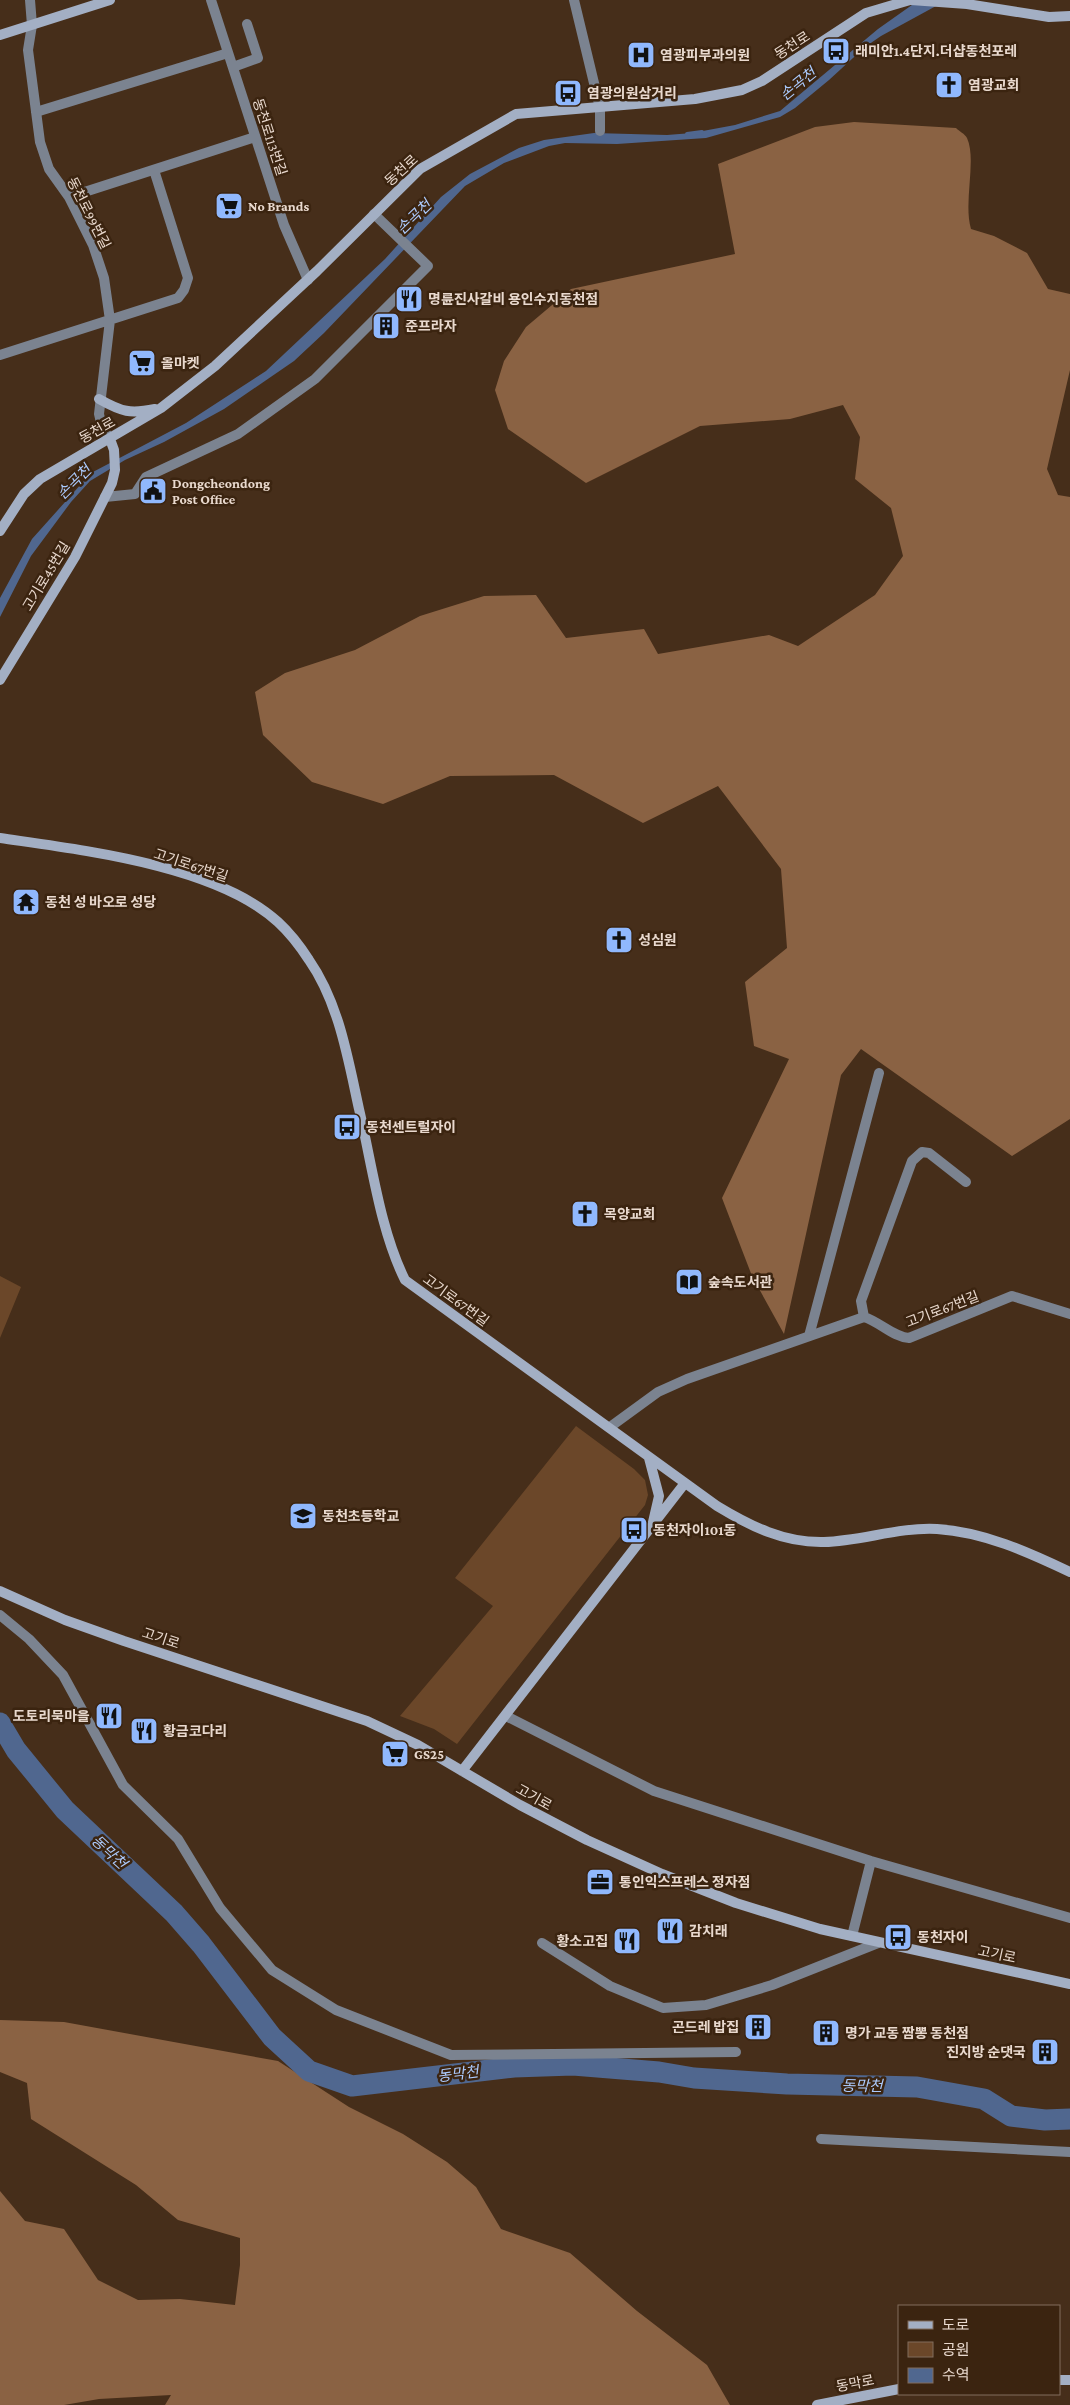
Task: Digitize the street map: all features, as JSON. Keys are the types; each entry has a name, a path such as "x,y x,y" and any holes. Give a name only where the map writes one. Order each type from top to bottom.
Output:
{"street":[{"name":"동천로99번길","path":"30,0 32,25 28,50 40,142 49,169 69,197 93,245 104,278 110,320 99,399 102,427 110,439"},
{"path":"0,35 110,0"},
{"name":"동천로113번길","path":"211,0 284,225 308,280"},
{"path":"574,0 600,108 600,131"},
{"name":"동천로","path":"0,531 24,494 40,479 83,452 110,439 162,408 215,366 308,280 420,169 516,114 695,99 742,90 762,81 866,13 910,0 967,4 1049,16 1070,16"},
{"path":"233,67 258,58 247,24"},
{"path":"36,112 228,53"},
{"path":"69,197 255,137"},
{"path":"0,355 178,298 184,290 188,278 154,170"},
{"path":"106,497 135,494 146,477 238,434 277,407 315,379 428,266 374,214"},
{"path":"99,399 119,410 133,413 162,408"},
{"name":"고기로45번길","path":"0,680 75,557 106,497 115,470 114,450 110,439"},
{"name":"고기로67번길","path":"0,838 90,851 179,872 208,881 233,893 277,921 310,961 327,992 348,1060 382,1211 398,1266 405,1280 610,1427 648,1458 744,1522 767,1533 823,1542 907,1530 937,1529 969,1534 1014,1546 1070,1572"},
{"path":"809,1336 878,1073"},
{"path":"610,1427 643,1402 668,1387 864,1316 861,1301 912,1161 922,1152 929,1153 966,1182"},
{"name":"고기로67번길","path":"864,1316 899,1336 909,1338 1012,1296 1070,1314"},
{"path":"648,1458 659,1496 651,1527"},
{"path":"462,1771 685,1483"},
{"name":"고기로","path":"0,1591 65,1620 124,1641 367,1720 418,1745 564,1828 662,1874 762,1912 878,1943 1070,1984"},
{"path":"0,1615 29,1639 63,1675 123,1785 178,1839 220,1908 266,1963 272,1970 336,2010 451,2055 736,2052"},
{"path":"506,1716 654,1791 871,1862 1070,1918"},
{"path":"852,1936 871,1862"},
{"path":"542,1943 610,1986 662,2008 706,2005 772,1985 878,1943"},
{"path":"821,2139 1070,2152"},
{"name":"동막로","path":"817,2405 898,2389"}],"green space":[{"path":"0,1276 21,1287 0,1338"},
{"path":"576,1426 634,1469 645,1480 648,1495 645,1505 457,1744 434,1729 400,1716 493,1606 455,1578"}],"shaded area":[{"path":"854,122 956,128 965,135 970,147 971,158 968,206 971,229 994,236 1027,253 1048,289 1070,294 1070,370 1047,469 1058,495 1070,497 1070,1119 1012,1156 861,1049 841,1075 784,1334 752,1276 722,1198 789,1059 754,1046 745,982 787,948 781,869 718,786 643,823 554,775 450,776 383,804 312,782 263,735 255,692 285,673 355,650 420,616 484,596 536,595 566,638 644,629 658,654 769,635 798,646 875,595 903,556 891,508 855,479 860,437 843,405 790,419 700,426 586,483 508,429 495,390 504,361 526,327 571,289 735,254 718,164 815,127"},
{"path":"0,2020 64,2022 278,2061 349,2107 403,2134 447,2162 476,2187 501,2229 570,2253 637,2311 707,2365 730,2405 165,2405 171,2395 99,2399 64,2405 0,2405 0,2191 25,2221 64,2229 98,2280 138,2300 180,2299 235,2305 240,2265 240,2238 178,2220 136,2185 31,2119 27,2083 0,2072"}],"water":[{"path":"919,0 947,0 881,36 865,47 795,108 780,117 706,138 617,144 565,143 549,146 504,163 465,186 324,333 294,361 224,409 164,442 125,460 90,481 71,502 31,556 0,617 0,598 32,539 91,473 186,423 266,371 385,259 441,197 470,174 519,148 544,140 594,133 667,135 692,133 735,125 780,111 878,29"}],"waterway":[{"name":"손곡천","path":"687,134 702,132"},
{"name":"동막천","path":"0,1723 16,1750 65,1810 174,1913 201,1944 272,2037 309,2071 352,2086 514,2067 573,2065 659,2072 694,2078 787,2084 917,2087 984,2099 1011,2116 1045,2120 1070,2119"}],"place":[{"name":"래미안1.4단지.더샵동천포레","path":"836,51"},
{"name":"염광피부과의원","path":"641,55"},
{"name":"염광교회","path":"949,85"},
{"name":"염광의원삼거리","path":"568,93"},
{"name":"No Brands","path":"229,206"},
{"name":"명륜진사갈비 용인수지동천점","path":"409,299"},
{"name":"준프라자","path":"386,326"},
{"name":"올마켓","path":"142,363"},
{"name":"Dongcheondong Post Office","path":"153,491"},
{"name":"동천 성 바오로 성당","path":"26,902"},
{"name":"성심원","path":"619,940"},
{"name":"동천센트럴자이","path":"347,1127"},
{"name":"목양교회","path":"585,1214"},
{"name":"숲속도서관","path":"689,1282"},
{"name":"동천초등학교","path":"303,1516"},
{"name":"동천자이101동","path":"634,1530"},
{"name":"도토리묵마을","path":"109,1716"},
{"name":"황금코다리","path":"144,1731"},
{"name":"GS25","path":"395,1754"},
{"name":"통인익스프레스 정자점","path":"600,1882"},
{"name":"감치래","path":"670,1931"},
{"name":"동천자이","path":"898,1937"},
{"name":"황소고집","path":"627,1941"},
{"name":"곤드레 밥집","path":"758,2027"},
{"name":"명가 교동 짬뽕 동천점","path":"826,2033"},
{"name":"진지방 순댓국","path":"1045,2052"}]}
